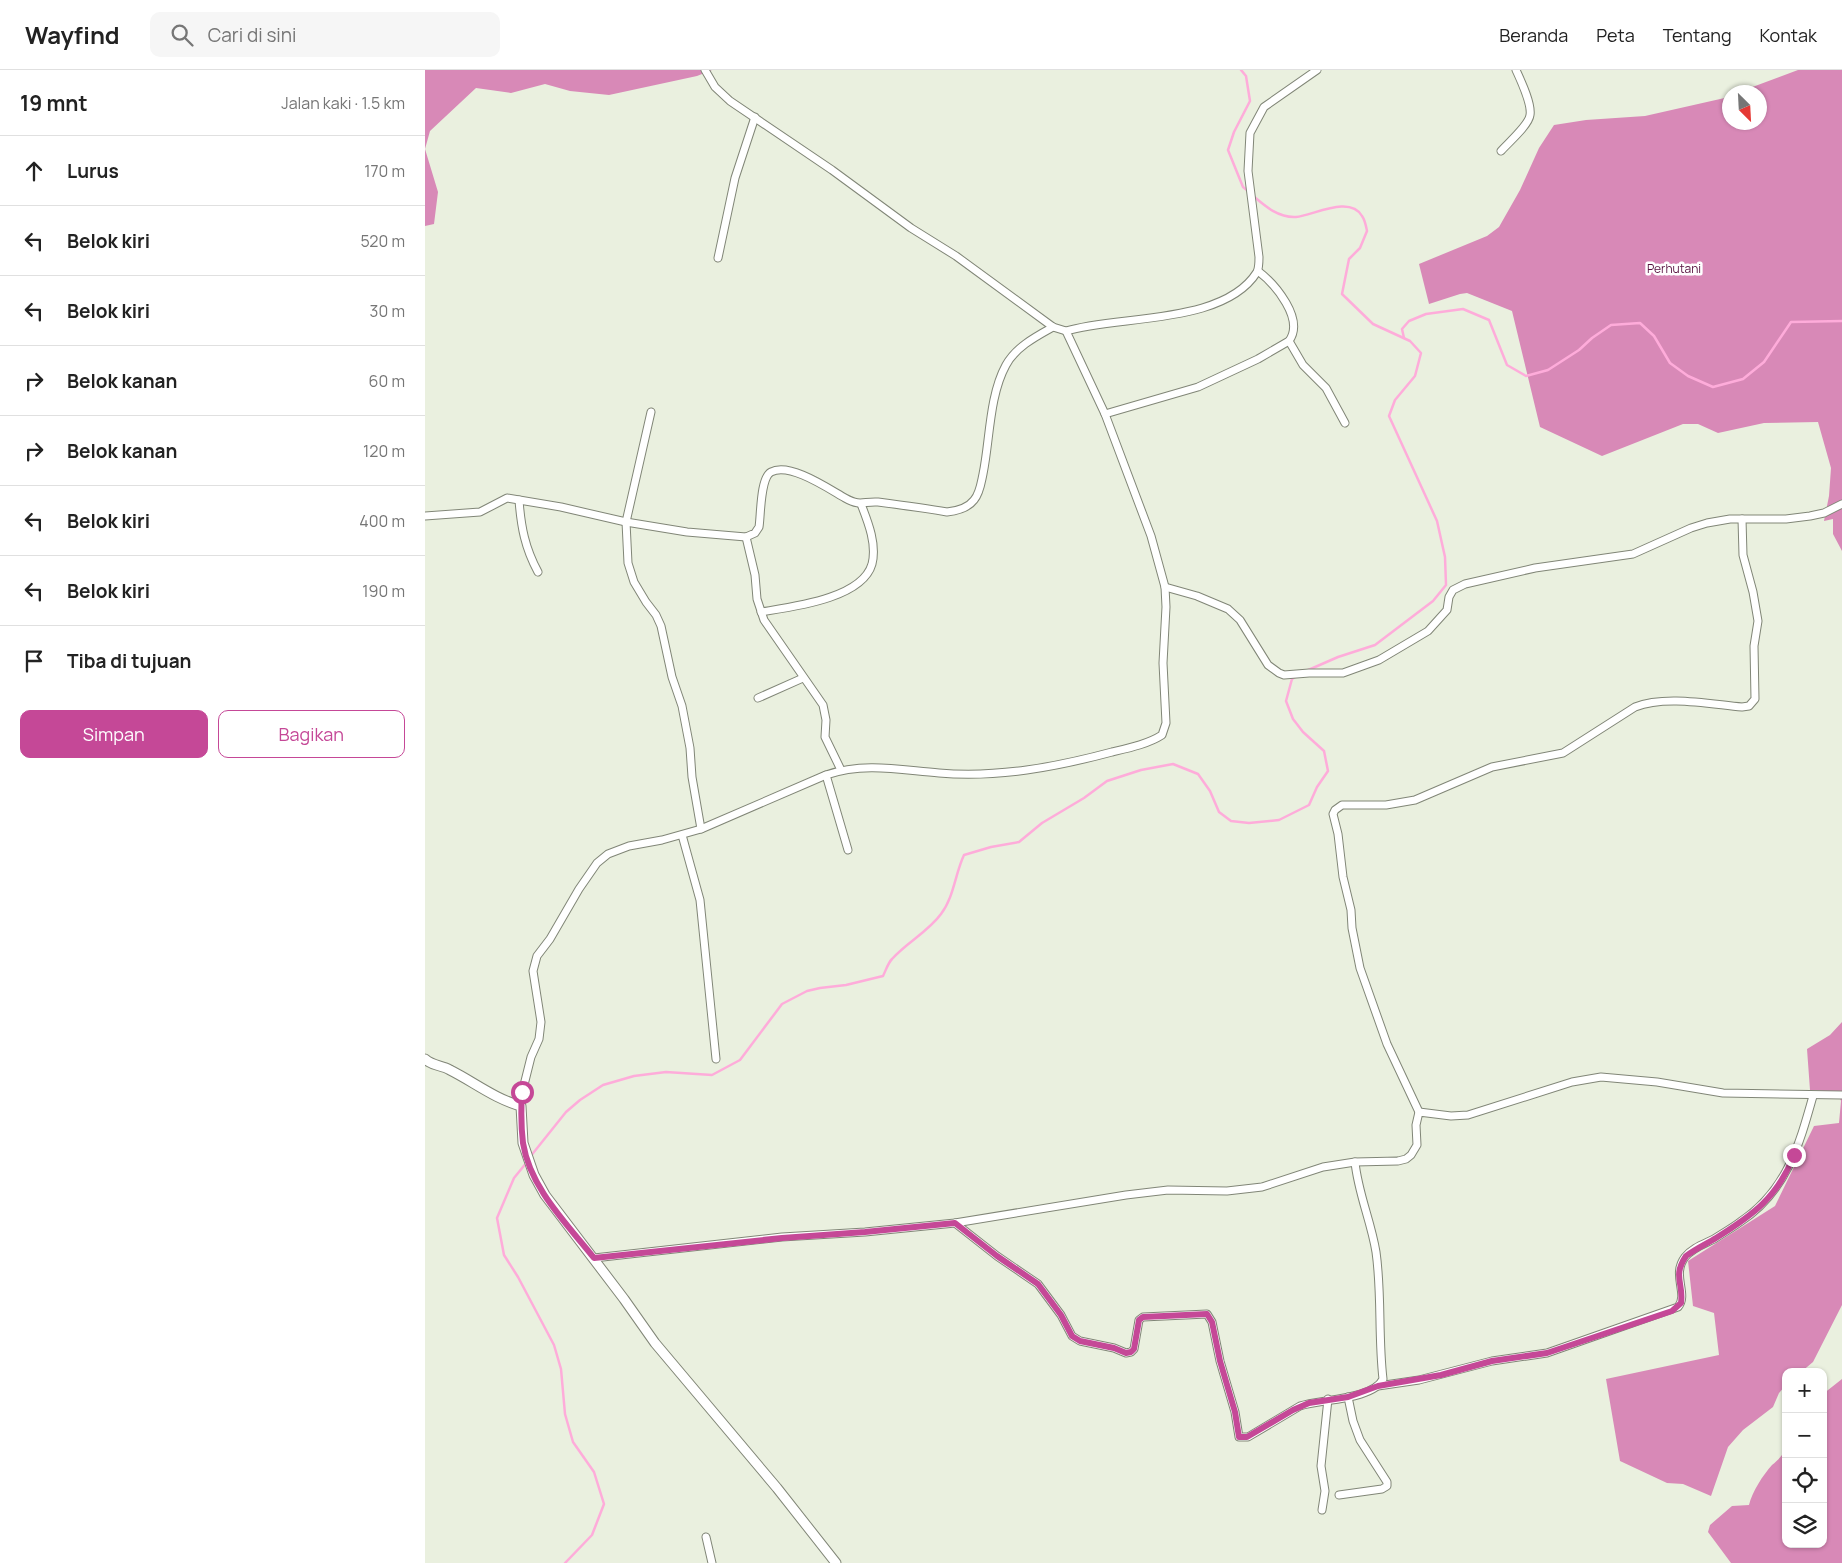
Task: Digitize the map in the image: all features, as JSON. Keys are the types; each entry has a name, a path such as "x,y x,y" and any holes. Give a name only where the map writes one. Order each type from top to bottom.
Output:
{"street":[{"path":"705,70 715,87 730,101 832,170 911,228 956,256 1053,327 1066,332 1082,327 1172,316 1203,308 1236,293 1257,271 1258,246 1248,170 1249,132 1264,108 1317,70"},
{"path":"1501,151 1526,124 1530,116 1530,108 1516,70"},
{"path":"718,258 735,178 755,117"},
{"path":"1105,414 1198,387 1258,359 1289,341 1294,327 1288,306 1281,293 1257,271"},
{"path":"425,516 474,514 507,498 687,532 746,537 755,532 759,527 764,482 768,475 778,470 817,480 845,498 861,504 874,502 947,512 965,507 974,500 979,491 987,455 998,385 1003,372 1019,349 1053,327"},
{"path":"835,1563 777,1488 655,1343 594,1258 545,1195 534,1175 523,1143 521,1106 522,1092 531,1057 539,1039 541,1022 533,971 537,956 550,939 579,889 597,863 618,850 701,829 841,770 883,767 940,773 1023,771 1092,758 1134,747 1162,735 1166,723 1163,663 1166,626 1165,587 1151,536 1105,414 1066,332"},
{"path":"1289,341 1303,365 1326,388 1345,423"},
{"path":"651,412 626,522 628,563 634,582 661,626 672,677 682,706 701,829"},
{"path":"519,500 523,535 528,554 538,572"},
{"path":"761,612 821,600 847,591 866,575 872,564 873,547 869,526 861,504"},
{"path":"1165,587 1197,596 1228,609 1239,620 1268,664 1284,675 1343,673 1379,660 1428,631 1447,610 1449,597 1453,590 1465,584 1535,568 1633,554 1691,528 1707,523 1742,519 1785,519 1810,516 1823,514 1842,504"},
{"path":"594,1258 782,1238 955,1223 1168,1190 1227,1191 1246,1189 1262,1187 1323,1167 1355,1162 1398,1161 1406,1159 1417,1145 1416,1125 1419,1112 1387,1044 1362,975 1352,928 1351,910 1343,877 1339,834 1333,814 1335,810 1342,805 1386,804 1415,800 1492,767 1563,753 1635,707 1645,703 1675,702 1749,706 1755,699 1754,646 1758,621 1753,592 1743,556 1742,519"},
{"path":"746,537 761,612 768,627 823,705 825,711 825,737 841,770"},
{"path":"758,698 803,678"},
{"path":"826,775 848,850"},
{"path":"682,835 700,900 716,1059"},
{"path":"427,1064 448,1069 503,1100 521,1106"},
{"path":"1419,1112 1451,1116 1468,1115 1573,1082 1601,1077 1657,1082 1723,1093 1842,1096"},
{"path":"955,1223 997,1256 1038,1284 1061,1315 1072,1336 1080,1341 1114,1348 1126,1353 1131,1352 1134,1349 1139,1320 1143,1317 1207,1314 1212,1322 1220,1361 1235,1412 1239,1437 1247,1437 1299,1406 1328,1399 1348,1397 1378,1386 1426,1378 1492,1361 1547,1353 1678,1308 1682,1298 1678,1274 1680,1265 1695,1248 1713,1239 1759,1208 1773,1192 1787,1171 1801,1138 1813,1096"},
{"path":"1355,1162 1356,1178 1371,1225 1376,1252 1383,1379 1378,1386"},
{"path":"1339,1495 1382,1489 1387,1486 1387,1482 1360,1440 1353,1421 1348,1397"},
{"path":"1322,1510 1325,1491 1321,1466 1328,1399"},
{"path":"705,1537 712,1563"}],"green space":[{"path":"425,70 712,70 697,76 609,95 570,91 545,84 511,93 476,88 430,131 425,149"},
{"name":"Perhutani","path":"1798,70 1842,70 1842,551 1833,534 1833,519 1824,521 1829,496 1831,468 1818,422 1764,423 1718,433 1698,424 1683,424 1602,456 1540,427 1512,311 1467,293 1429,304 1419,264 1487,236 1499,227 1520,190 1539,148 1554,125 1586,120 1645,116 1722,99 1722,130 1767,130 1767,85 1758,85"},
{"path":"425,149 438,192 434,224 425,226"},
{"path":"1842,1022 1842,1305 1813,1362 1806,1368 1782,1368 1782,1390 1773,1407 1743,1430 1728,1447 1711,1496 1683,1484 1667,1483 1620,1461 1606,1379 1719,1355 1714,1313 1693,1306 1688,1261 1775,1206 1814,1126 1839,1123 1841,1101 1838,1092 1810,1090 1807,1049 1830,1035"},
{"path":"1842,1379 1842,1563 1731,1563 1708,1532 1710,1525 1732,1506 1749,1505 1762,1479 1782,1455 1782,1548 1827,1548 1827,1391"}],"waterway":[{"path":"1241,70 1246,76 1250,101 1234,132 1228,150 1243,187 1248,191"},
{"path":"1252,195 1283,216 1304,216 1331,208 1349,207 1356,210 1363,218 1367,231 1360,248 1349,259 1342,294 1373,324 1410,341 1421,353 1415,376 1395,400 1389,416 1437,521 1445,557 1446,585 1433,601 1375,645 1338,657 1306,671"},
{"path":"1404,338 1402,329 1409,321 1426,314 1463,309 1489,320 1507,365 1526,376 1548,370 1579,350 1611,325 1640,323 1654,336 1670,363 1688,376 1713,387 1743,379 1764,362 1791,322 1842,321"},
{"path":"530,1157 566,1112 603,1085 634,1076 666,1072 712,1075 740,1060 782,1004 807,991 846,985 883,976 892,959 941,914 952,893 964,855 991,847 1019,842 1042,823 1084,798 1107,781 1141,770 1173,764 1198,774 1210,791 1219,812 1231,821 1249,823 1279,820 1309,805 1317,787 1328,771 1324,751 1303,732 1293,719 1286,701 1292,679 1297,676"},
{"path":"527,1162 514,1178 497,1218 504,1255 518,1277 554,1345 561,1369 565,1414 573,1442 594,1472 604,1504 592,1535 565,1563"}],"route":[{"path":"522,1092 523,1143 534,1175 558,1213 594,1258 782,1238 955,1223 997,1256 1038,1284 1067,1324 1072,1336 1080,1341 1114,1348 1126,1353 1131,1352 1136,1342 1139,1320 1143,1317 1148,1315 1207,1314 1211,1318 1220,1361 1235,1412 1237,1431 1239,1437 1243,1438 1299,1406 1309,1403 1348,1397 1378,1386 1419,1380 1492,1361 1547,1353 1678,1308 1682,1298 1678,1274 1680,1265 1686,1256 1695,1248 1713,1239 1759,1208 1773,1192 1787,1171 1794,1155"}]}
